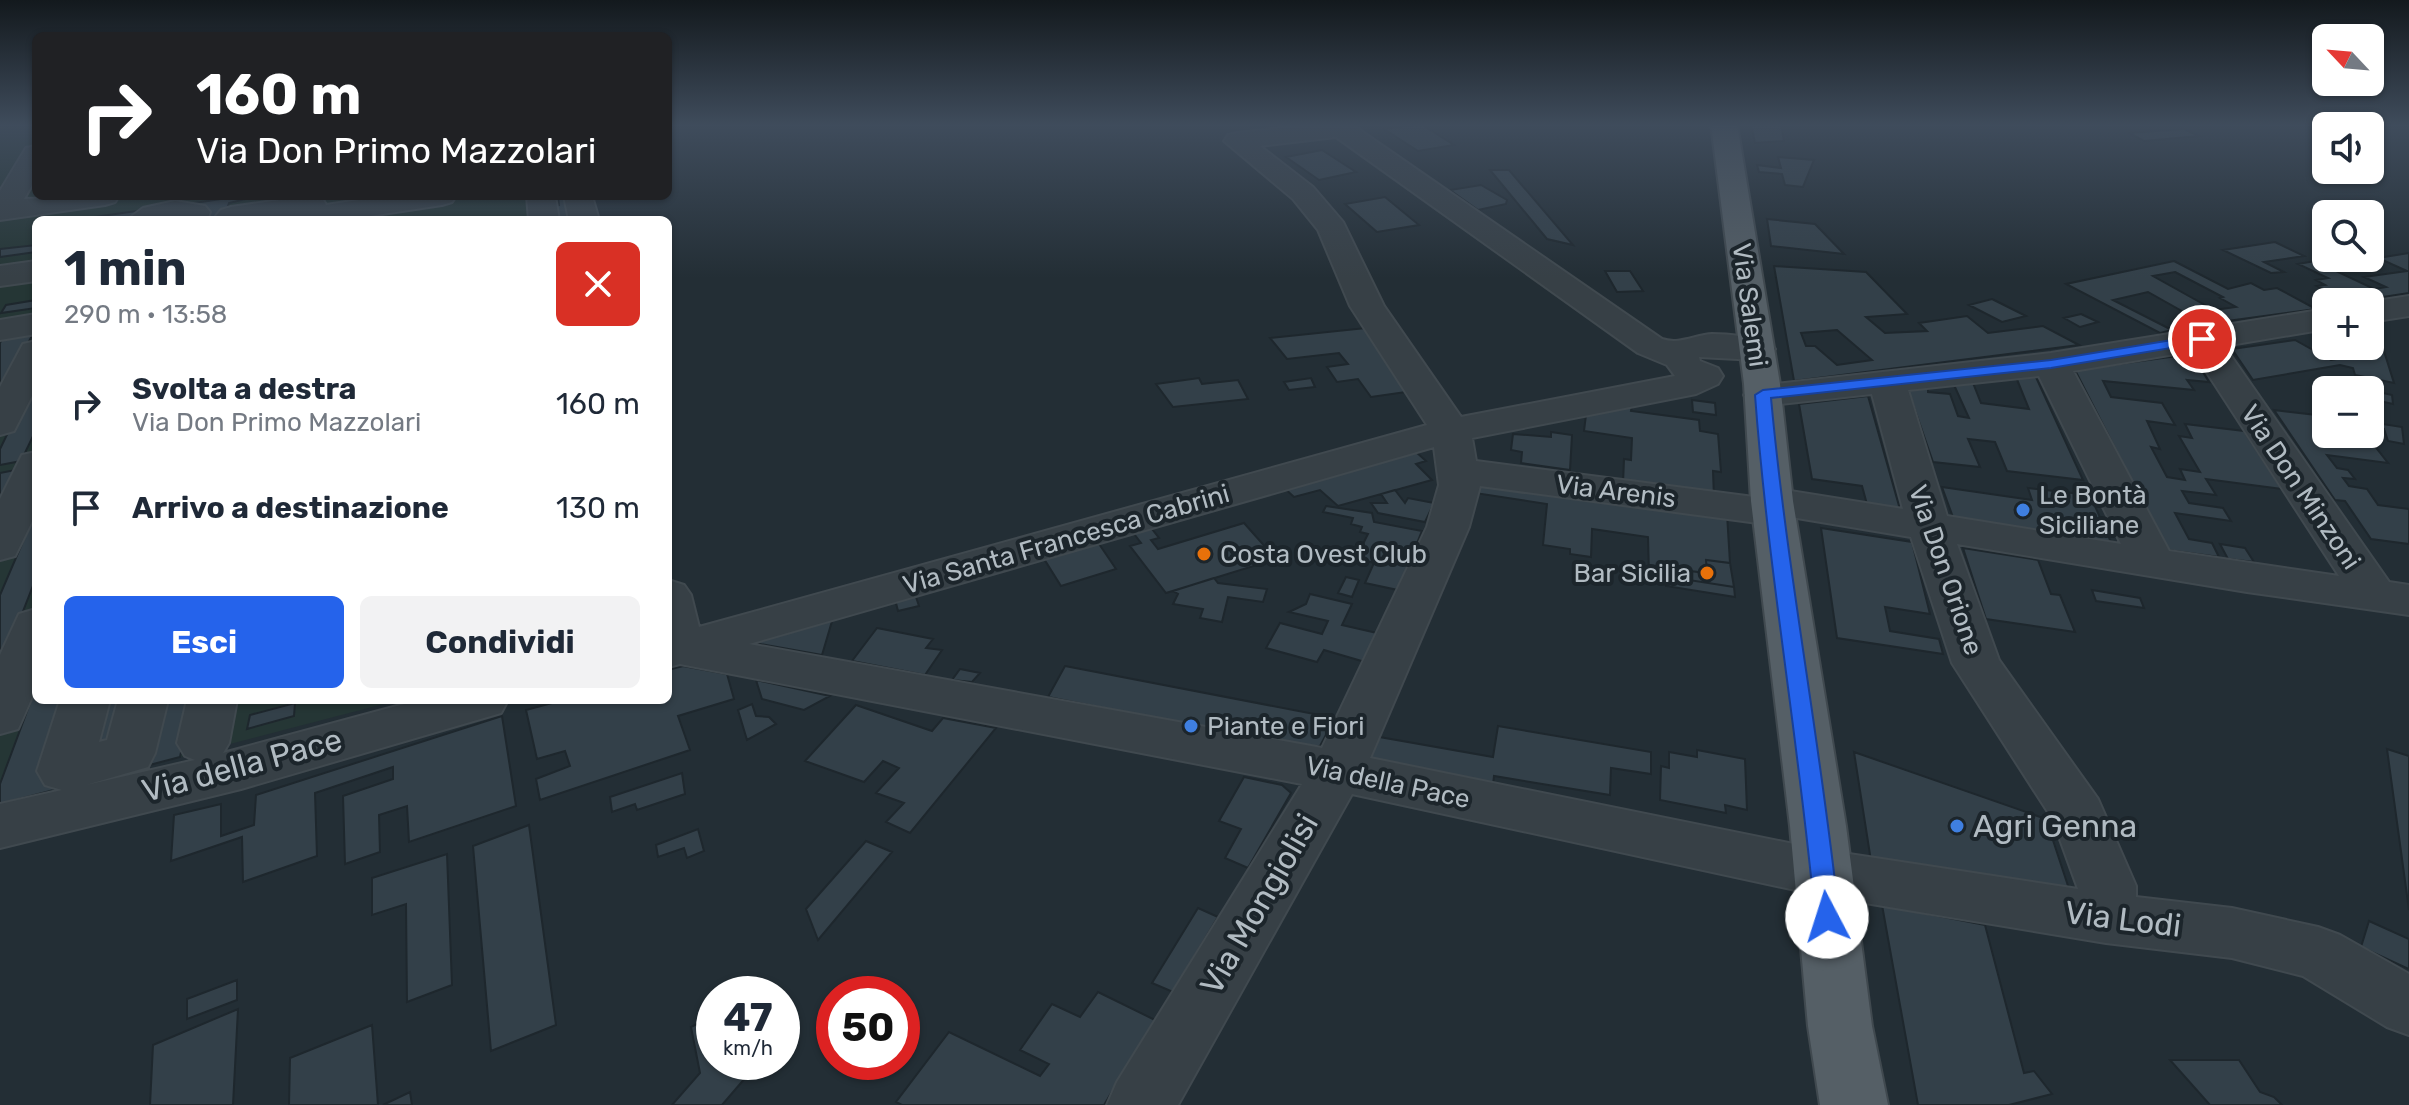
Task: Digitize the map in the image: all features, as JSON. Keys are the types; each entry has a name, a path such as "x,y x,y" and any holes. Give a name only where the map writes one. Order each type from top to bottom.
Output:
{"main road":[{"name":"Via Salemi","path":"1731,176 1760,376 1773,506 1823,873 1840,1026 1854,1105"}],"street":[{"path":"1,219 24,176"},
{"path":"1281,176 1303,193 1332,228 1367,306 1427,399 1455,450"},
{"path":"1407,176 1650,346 1693,367 1760,376 1887,382 2051,364 2312,321"},
{"path":"1,219 61,200"},
{"path":"232,216 235,204 254,200"},
{"path":"243,216 341,200"},
{"path":"311,216 416,200"},
{"path":"149,216 182,209"},
{"path":"1,219 32,230"},
{"path":"0,259 32,255"},
{"path":"0,276 32,272"},
{"path":"0,303 32,298"},
{"path":"2384,310 2409,306"},
{"path":"0,330 32,325"},
{"name":"Via Don Minzoni","path":"2202,339 2391,597"},
{"path":"0,423 32,360"},
{"path":"2051,364 2153,563"},
{"name":"Via Santa Francesca Cabrini","path":"674,649 1455,450 1683,386 1693,367"},
{"name":"Via Don Orione","path":"1887,382 1929,527 1976,663 2078,814 2107,886 2106,918"},
{"name":"Via Arenis","path":"1455,450 1773,506 2391,597"},
{"name":"Via Mongiolisi","path":"1141,1105 1338,771 1448,527 1460,485 1455,450"},
{"path":"0,469 32,464"},
{"path":"0,547 32,472"},
{"path":"12,693 32,636"},
{"name":"Via della Pace","path":"674,649 1338,771 1823,873"},
{"path":"84,704 64,771 129,753 142,704"},
{"name":"Via della Pace","path":"0,826 241,769 355,718 455,704"},
{"name":"Via Lodi","path":"1823,873 2106,918 2232,933 2318,953 2409,1007"}],"shaded area":[{"path":"0,176 32,176 32,200 568,200 571,216 32,216 32,704 384,704 0,804"}],"building":[{"path":"1313,176 1340,176 1319,180"},
{"path":"1495,176 1514,176 1573,245 1547,239"},
{"path":"1782,176 1808,176 1803,187 1785,185"},
{"path":"1481,185 1507,200 1506,204 1478,210 1450,190"},
{"path":"1385,197 1419,225 1377,232 1345,204"},
{"path":"241,200 229,203 224,216 196,216 182,205"},
{"path":"558,200 568,200 571,216 547,216 546,206 559,205"},
{"path":"164,207 143,216 102,216"},
{"path":"1767,219 1815,224 1844,254 1771,246"},
{"path":"2275,242 2304,256 2264,262 2284,272 2271,273 2223,250"},
{"path":"32,245 32,253 0,257 0,249"},
{"path":"2409,253 2409,293 2384,297 2384,288 2380,288 2386,287 2364,277 2407,271 2384,261 2384,257"},
{"path":"2174,261 2228,289 2251,283 2264,290 2277,288 2312,307 2312,310 2205,324 2148,292 2113,300 2172,330 2160,333 2066,284","holes":["2175,272 2223,297 2220,298 2236,307 2214,310 2153,276"]},
{"path":"2312,262 2312,271 2298,264"},
{"path":"1774,266 1866,272 1907,314 1866,317 1885,333 1927,331 1919,323 1967,316 1988,333 2043,326 2079,345 1794,381","holes":["1837,330 1872,360 1837,365 1815,346 1806,346 1801,333"]},
{"path":"1605,271 1630,271 1643,291 1617,292"},
{"path":"2315,272 2338,272 2372,288 2317,286 2325,285 2316,280 2328,278"},
{"path":"1992,299 2026,316 2002,322 1969,305"},
{"path":"32,301 32,309 1,313 6,305"},
{"path":"2081,314 2098,322 2080,327 2064,318"},
{"path":"1366,328 1413,391 1371,397 1358,379 1337,382 1327,367 1348,364 1339,353 1287,359 1270,338"},
{"path":"32,329 32,336 0,397 0,343 5,333"},
{"path":"2295,340 2312,349 2312,360 2384,360 2384,351 2394,383 2384,381 2384,376 2355,375 2353,368 2340,365 2253,380 2232,349"},
{"path":"2192,354 2209,382 2187,380 2194,390 2103,381 2111,397 2162,403 2175,425 2147,421 2160,449 2151,447 2167,477 2185,480 2180,469 2200,472 2179,436 2192,438 2185,424 2244,431 2282,489 2206,479 2216,495 2182,491 2189,503 2223,508 2231,521 2175,513 2189,539 2212,543 2219,557 2167,550 2075,370"},
{"path":"2035,375 2083,480 2007,471 1995,442 1968,439 1980,467 1933,462 1908,390 1928,388 1928,392 1950,394 1958,416 1969,418 1954,385 1973,383 1981,403 2029,409 2016,377"},
{"path":"1199,378 1202,384 1238,380 1248,399 1173,407 1156,384"},
{"path":"1311,378 1315,387 1289,390 1284,382"},
{"path":"32,383 32,438 21,461 0,465 0,449"},
{"path":"2384,393 2392,395 2393,404 2384,402"},
{"path":"1868,396 1901,513 1868,508 1862,486 1812,479 1799,404"},
{"path":"1692,400 1715,403 1716,415 1693,412"},
{"path":"1632,406 1631,411 1699,420 1700,431 1718,434 1721,472 1713,471 1714,498 1623,484 1624,459 1631,460 1632,438 1584,431 1586,415"},
{"path":"2274,410 2312,414 2312,448 2376,448 2388,463 2327,455 2337,468 2348,470 2355,479 2343,478 2349,486 2367,489 2378,505 2409,509 2409,544 2371,539 2345,501 2335,500"},
{"path":"2384,424 2402,427 2404,444 2388,441"},
{"path":"1551,432 1572,435 1570,470 1521,463 1522,452 1511,450 1513,434 1551,437"},
{"path":"1415,451 1426,461 1416,464 1432,480 1338,506 1320,490 1294,497 1282,486"},
{"path":"20,469 0,512 0,473"},
{"path":"1476,480 1727,514 1730,563 1706,560 1707,573 1681,570 1682,579 1734,587 1735,597 1666,586 1666,577 1649,574 1648,537 1592,529 1591,557 1570,554 1570,549 1543,545 1547,504 1475,493"},
{"name":"Le Bontà Siciliane","path":"1942,487 2032,500 2028,488 2090,495 2111,542 1954,520"},
{"path":"1395,490 1405,503 1408,498 1434,503 1425,522 1378,513 1371,503 1387,503 1381,494"},
{"path":"1326,506 1372,513 1374,522 1422,531 1398,590 1365,583 1374,563 1356,558 1368,534 1360,532 1362,527 1351,524 1353,518 1323,512"},
{"path":"32,520 32,588 0,670 0,595"},
{"name":"Costa Ovest Club","path":"1244,523 1276,559 1166,593 1130,546 1141,543 1131,530 1148,524 1159,538 1151,540 1158,549"},
{"path":"1821,528 1912,542 1930,614 1885,607 1890,631 1939,639 1943,654 1837,638"},
{"path":"1095,538 1116,569 1061,586 1041,554"},
{"path":"2220,544 2245,548 2254,562 2228,559"},
{"path":"1963,548 2038,560 2051,594 2060,595 2075,632 1986,619"},
{"name":"Bar Sicilia","path":"1706,560 1730,563 1734,587 1682,579 1681,570 1707,573"},
{"path":"1346,577 1359,580 1352,597 1338,593"},
{"path":"1214,578 1218,583 1267,589 1263,602 1228,597 1222,622 1200,618 1203,609 1173,604 1178,594 1173,591"},
{"path":"2092,590 2140,598 2144,608 2096,601"},
{"path":"915,594 919,606 898,611 895,599"},
{"path":"1310,594 1352,604 1342,625 1377,633 1365,662 1324,650 1317,662 1266,648 1280,623 1322,634 1328,621 1289,612 1306,604"},
{"path":"835,611 822,655 749,642"},
{"path":"877,628 933,639 926,648 942,650 925,675 852,661"},
{"path":"683,666 727,674 734,699 678,716 690,750 540,800 536,779 570,766 565,751 537,759 526,710 548,704 672,704 672,669"},
{"path":"1065,666 1335,718 1320,746 1304,748 1048,697"},
{"path":"960,669 980,673 972,682 952,680"},
{"path":"756,680 830,696 804,710 762,699"},
{"path":"32,698 32,704 66,704 43,780 137,759 155,704 191,704 180,757 0,804 0,784"},
{"path":"99,704 120,704 110,745 86,751"},
{"path":"295,704 294,716 247,729 250,715"},
{"path":"752,704 756,716 769,717 776,724 747,740 738,710"},
{"path":"856,705 932,731 943,718 996,728 910,833 886,822 904,803 876,793 899,768 883,761 864,782 805,761"},
{"path":"502,716 516,806 409,842 407,806 379,815 380,852 345,864 343,796 393,779 393,767 315,793 317,856 243,882 242,837 171,861 174,815 221,804 221,836 254,825 256,795"},
{"path":"1498,726 1651,752 1651,774 1611,768 1610,795 1494,776 1493,785 1370,763 1368,735 1493,757"},
{"path":"2387,749 2409,756 2409,910"},
{"path":"1697,750 1745,759 1747,810 1725,805 1726,813 1660,800 1661,766 1669,768 1669,752 1697,757"},
{"name":"Agri Genna","path":"1854,752 2046,819 2072,898 1871,861"},
{"path":"682,773 685,794 637,810 635,804 612,812 610,797"},
{"path":"1244,777 1282,785 1291,793 1248,868 1225,858 1241,829 1219,821"},
{"path":"529,825 556,1025 491,1051 473,846"},
{"path":"698,829 704,851 687,858 684,848 658,857 656,845"},
{"path":"866,841 892,852 818,940 806,909"},
{"path":"447,854 452,985 407,1002 406,904 372,915 372,878"},
{"path":"1882,905 1985,925 2024,1073 2034,1071 2052,1094 2009,1105 1918,1105"},
{"path":"1198,908 1218,917 1173,992 1152,983"},
{"path":"2369,921 2409,939 2409,969 2361,947"},
{"path":"237,980 237,1000 187,1019 187,999"},
{"path":"1098,992 1155,1020 1104,1105 902,1105 896,1102 913,1080 920,1080 920,1070 949,1032 1040,1076 1049,1064 1020,1050 1052,1004 1080,1017"},
{"path":"238,1009 233,1105 150,1105 153,1045"},
{"path":"696,1024 696,1053 691,1027"},
{"path":"372,1025 378,1105 289,1105 290,1058"},
{"path":"2170,1060 2239,1060 2260,1092 2274,1097 2282,1105 2210,1105"},
{"path":"696,1078 696,1080 744,1080 722,1105 672,1105"},
{"path":"410,1092 412,1105 383,1105"}],"place":[{"name":"Le Bontà Siciliane","path":"2023,510"},
{"name":"Costa Ovest Club","path":"1204,554"},
{"name":"Bar Sicilia","path":"1707,573"},
{"name":"Piante e Fiori","path":"1191,726"},
{"name":"Agri Genna","path":"1957,826"}],"route":[{"path":"1827,917 1818,826 1772,501 1763,395 2051,364 2202,339"}]}
